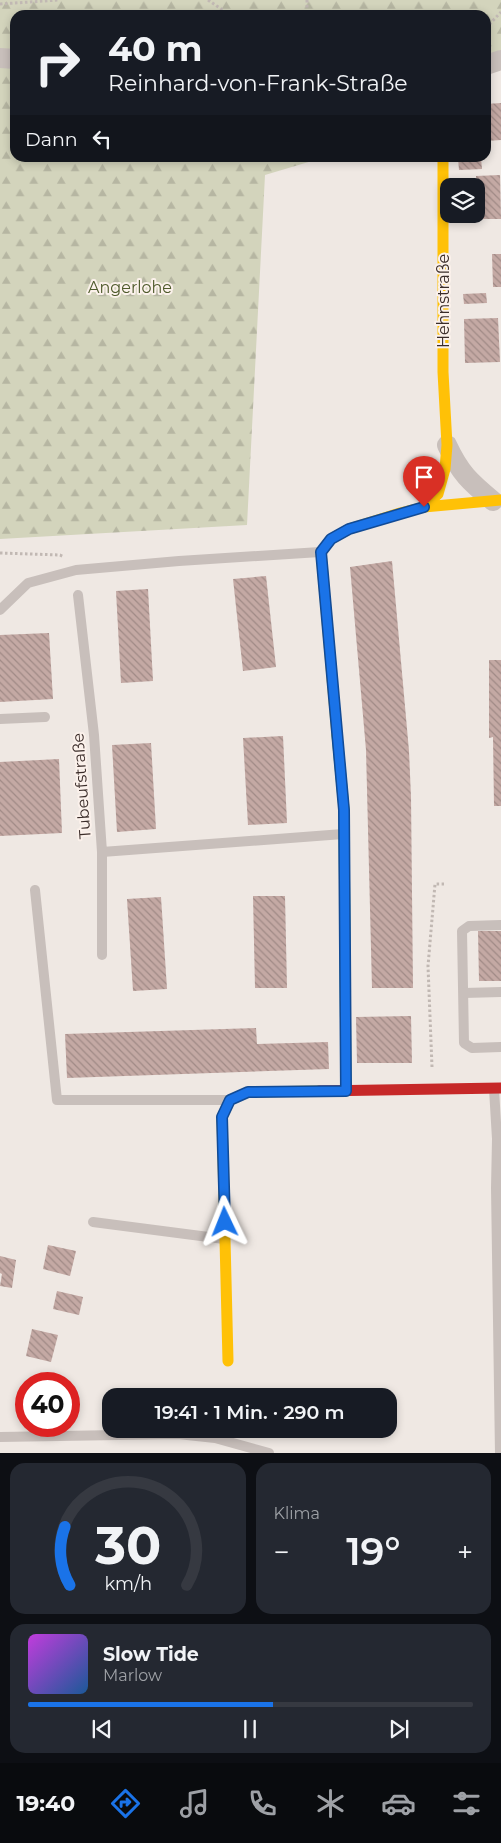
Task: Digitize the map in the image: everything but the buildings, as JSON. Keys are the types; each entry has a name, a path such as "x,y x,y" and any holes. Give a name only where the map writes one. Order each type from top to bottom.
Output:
{"street":[{"name":"Hehnstraße","path":"424,507 438,494 445,469 447,445 443,372 443,162"},
{"name":"Hehnstraße","path":"447,445 469,482 497,500"},
{"path":"346,1091 344,834 321,552 331,539 349,529 424,507 497,500"},
{"path":"228,1361 222,1117 230,1100 248,1092 497,1088"}],"lane":[{"path":"0,610 28,583 76,570 321,552"},
{"name":"Tubeufstraße","path":"78,595 94,735 102,852 344,834"},
{"path":"0,719 45,717"},
{"path":"102,852 102,955"},
{"path":"35,890 57,1100 230,1100"},
{"path":"501,925 469,926 462,931 464,1043 472,1048 501,1047"},
{"path":"464,993 501,992"},
{"path":"497,1088 496,1188 500,1453"},
{"path":"93,1222 225,1239"},
{"path":"0,1437 178,1434 215,1438 269,1453"}],"path":[{"path":"0,4 59,0"},
{"path":"208,0 223,10"},
{"path":"491,23 501,12"},
{"path":"0,553 60,555 71,560 76,570"},
{"path":"432,1090 429,950 435,884 444,884"}],"green space":[{"name":"Angerlohe","path":"0,0 501,0 501,51 491,54 491,10 10,10 10,162 309,162 265,175 247,525 0,539"}],"traffic: fast":[{"path":"337,735 344,809 346,1091"}],"traffic: slow":[{"path":"424,507 438,494 445,469 447,445 443,372 443,162"},
{"path":"337,735 321,552 331,539 349,529 400,513 424,507 501,500"},
{"path":"228,1361 222,1117 230,1100 248,1092 319,1091"}],"traffic: jam":[{"path":"319,1091 501,1088"}],"route":[{"path":"225,1222 222,1117 230,1100 248,1092 346,1091 344,810 321,552 331,539 349,529 424,507"}]}
